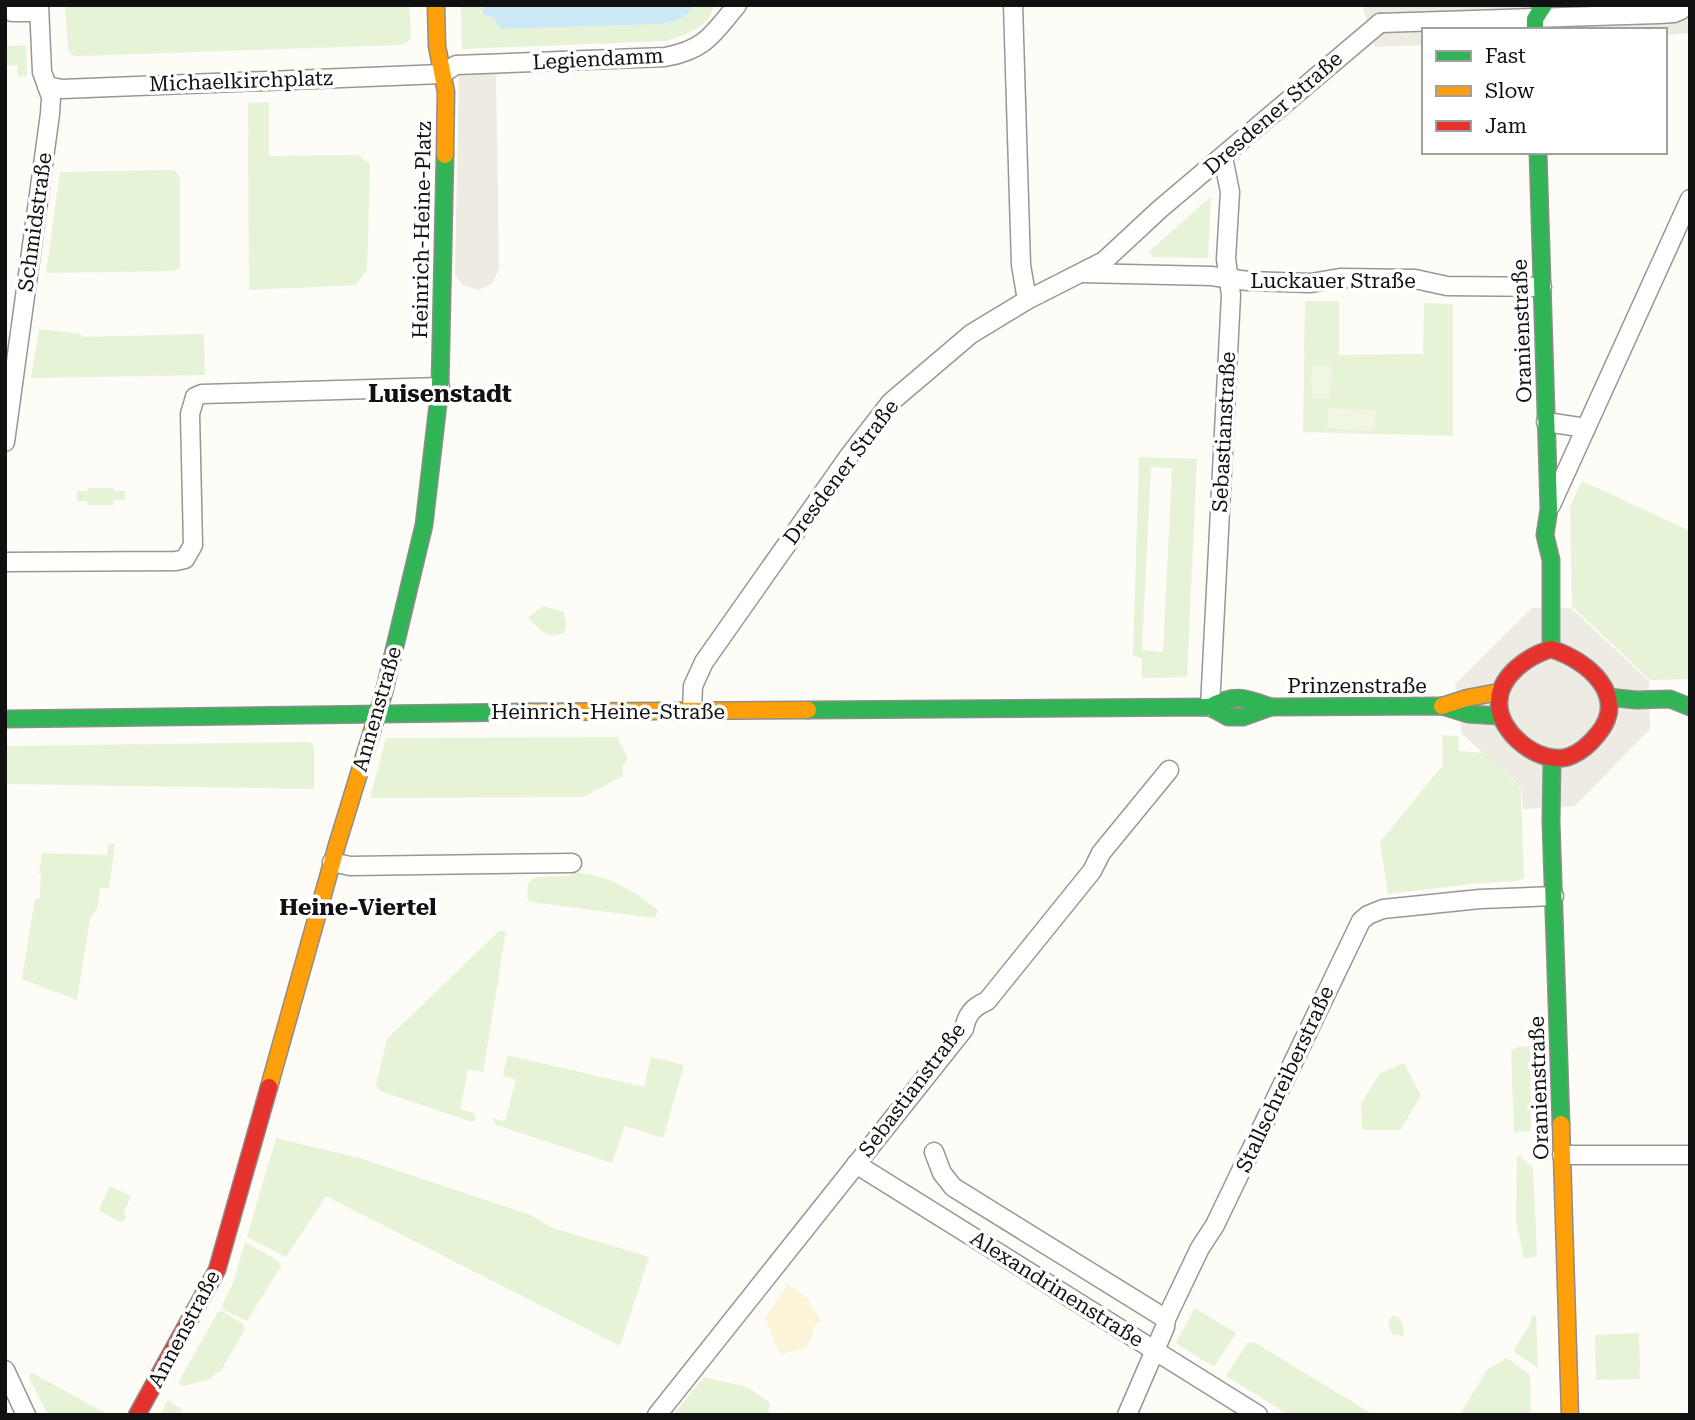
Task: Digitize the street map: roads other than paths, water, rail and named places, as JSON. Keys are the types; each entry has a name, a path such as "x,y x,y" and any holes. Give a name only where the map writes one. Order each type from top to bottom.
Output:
{"main road":[{"path":"436,5 437,46 442,74"},
{"name":"Heinrich-Heine-Platz","path":"440,387 446,128 446,92 442,74"},
{"name":"Oranienstraße","path":"1538,154 1549,509 1545,537 1551,560 1551,649"},
{"name":"Annenstraße","path":"137,1415 217,1270 332,862 388,676 424,525 440,387"},
{"path":"1622,717 1606,690 1580,662 1561,651 1551,649 1527,659 1506,679 1499,692 1500,716 1509,731 1536,754 1552,760 1583,750 1622,717 1670,715 1689,707"},
{"name":"Prinzenstraße","path":"1210,708 1227,697 1242,697 1271,707 1442,706 1499,692"},
{"path":"1608,697 1670,699 1689,707"},
{"name":"Prinzenstraße","path":"1442,706 1468,714 1500,716"},
{"name":"Heinrich-Heine-Straße","path":"5,719 1210,708"},
{"name":"Oranienstraße","path":"1552,760 1551,821 1570,1415"}],"street":[{"name":"Legiendamm","path":"442,74 460,64 665,57 680,54 705,43 737,5"},
{"path":"1013,5 1021,265 1027,300"},
{"path":"1379,14 1674,13 1684,5"},
{"path":"5,6 12,12 39,8 42,72 47,86"},
{"name":"Dresdener Straße","path":"692,711 692,686 704,662 877,418 923,373 971,334 1027,300 1104,261 1366,32 1379,14"},
{"name":"Michaelkirchplatz","path":"47,86 62,89 442,74"},
{"name":"Schmidstraße","path":"5,442 47,138 51,97 47,86"},
{"name":"Sebastianstraße","path":"1210,708 1231,295 1226,259 1230,192 1223,156"},
{"path":"1549,509 1690,199"},
{"name":"Luckauer Straße","path":"1082,273 1211,275 1311,283 1340,278 1415,279 1447,286 1542,287"},
{"path":"5,562 176,561 188,555 193,545 190,414 195,397 212,392 440,387"},
{"path":"1546,422 1586,428"},
{"name":"Sebastianstraße","path":"657,1415 964,1029 967,1016 975,1006 987,1001 1169,770"},
{"path":"332,862 349,866 572,863"},
{"name":"Stallschreiberstraße","path":"1127,1415 1166,1319 1200,1248 1215,1225 1361,921 1383,909 1480,899 1554,896"},
{"name":"Alexandrinenstraße","path":"934,1152 942,1173 953,1187 1166,1319"},
{"path":"1562,1156 1690,1155"},
{"name":"Alexandrinenstraße","path":"856,1164 1258,1415"},
{"path":"5,1370 26,1415"}],"water":[{"path":"483,5 695,5 685,17 663,24 501,29 493,18 483,14"}],"district":[{"name":"Luisenstadt","path":"440,394"},
{"name":"Heine-Viertel","path":"358,907"}]}
